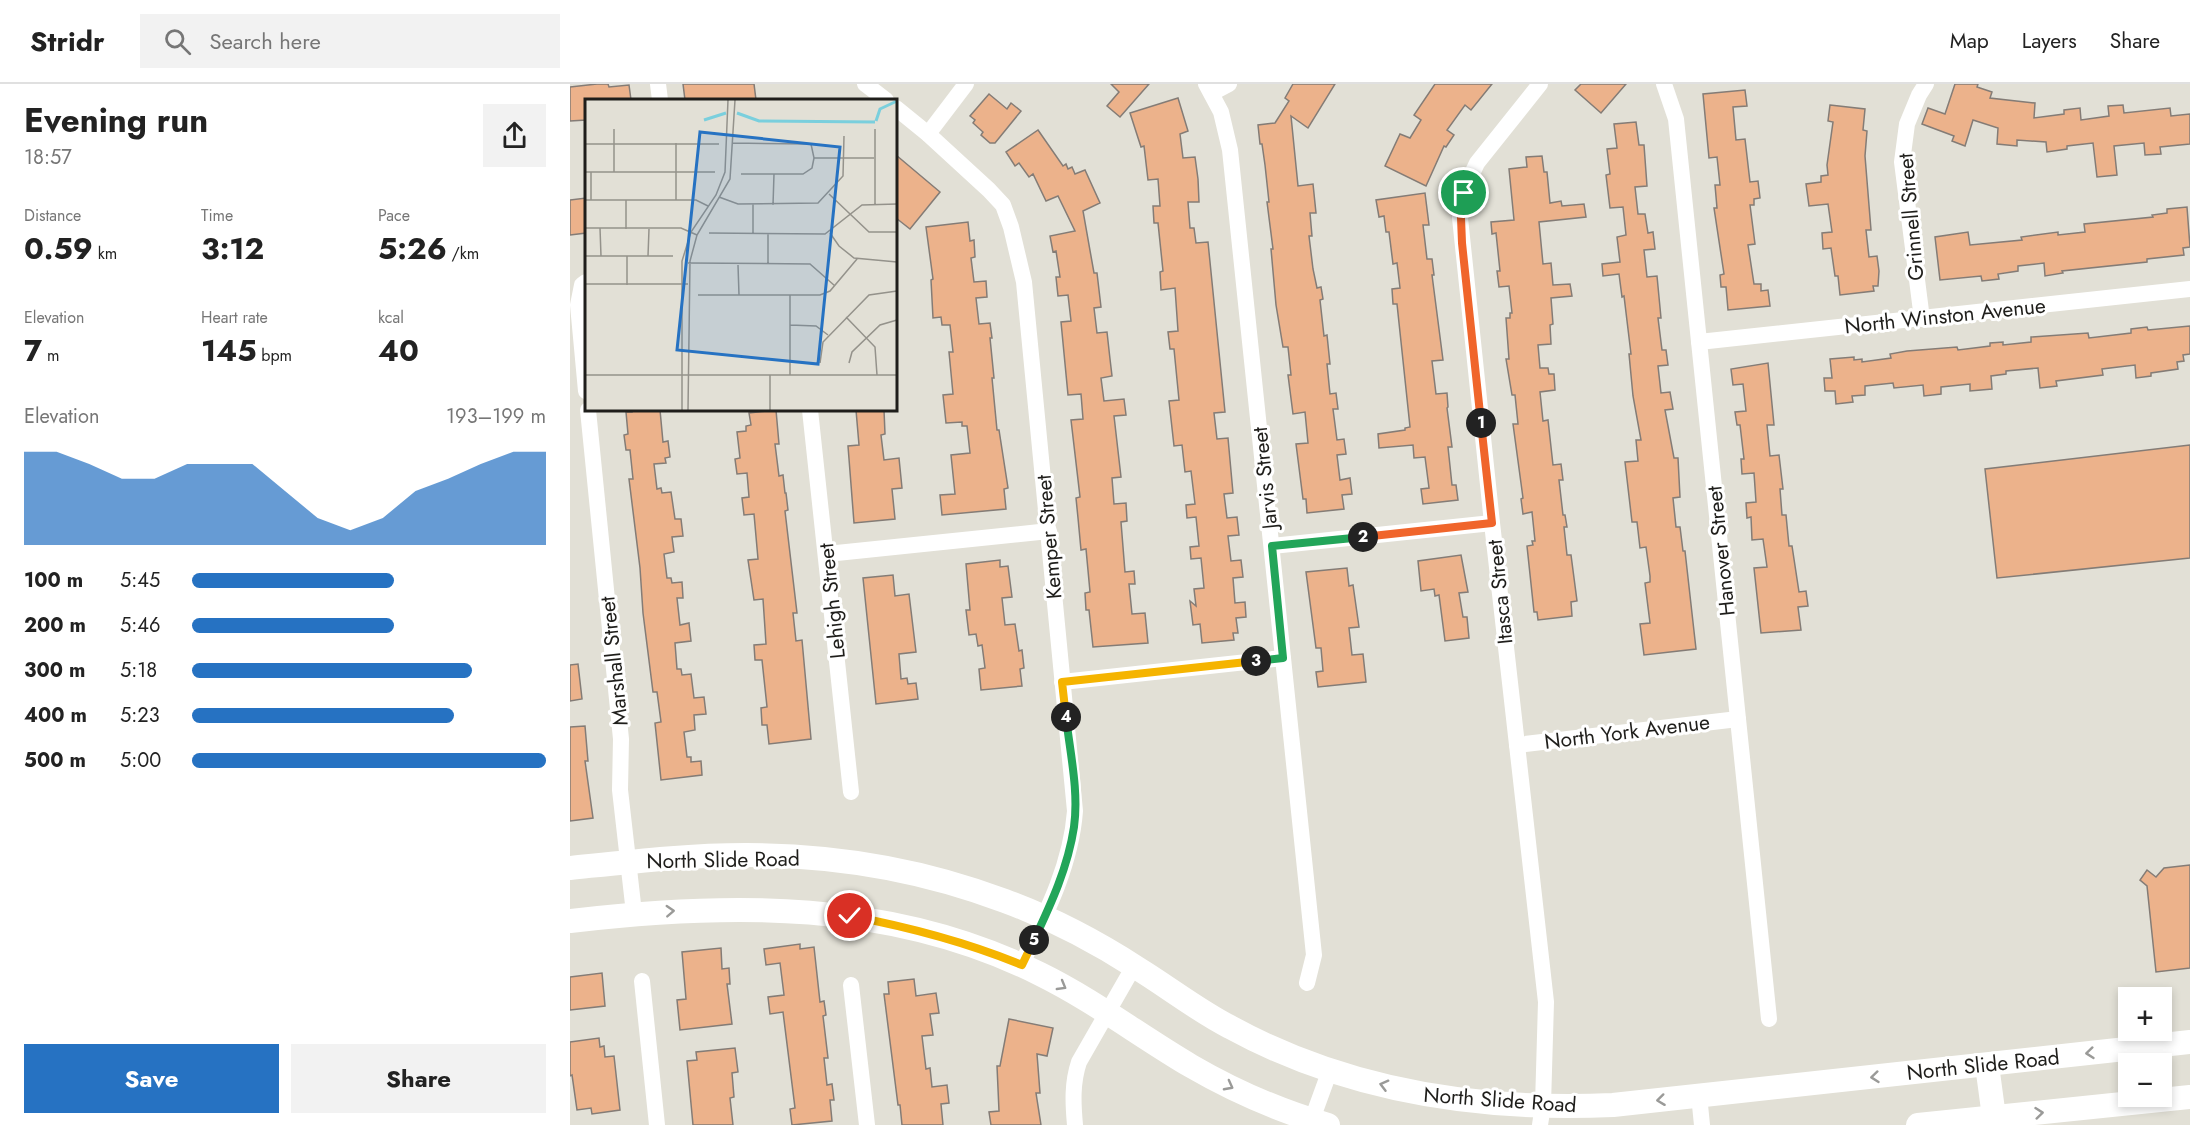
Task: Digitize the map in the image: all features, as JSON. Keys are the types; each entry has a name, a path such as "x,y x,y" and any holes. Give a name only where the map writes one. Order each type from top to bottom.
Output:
{"main road":[{"name":"North Slide Road","path":"570,868 743,855 832,860 891,869 947,882 1003,900 1081,934 1228,1027 1266,1045 1330,1070 1412,1093 1477,1102 1541,1115 1699,1095 2190,1042"},
{"path":"570,921 634,913 762,909 850,916 934,934 1022,965 1108,1012 1238,1091 1316,1123"},
{"path":"1987,1065 1994,1118"},
{"path":"1918,1125 2190,1097"}],"street":[{"path":"658,84 660,99"},
{"path":"865,84 885,99"},
{"path":"928,134 966,84"},
{"path":"1209,89 1229,84"},
{"name":"Itasca Street","path":"1540,84 1477,163 1464,193 1461,210 1462,243 1492,523 1546,1002 1541,1115"},
{"name":"Hanover Street","path":"1665,84 1676,119 1769,1019"},
{"name":"Grinnell Street","path":"1922,319 1902,162 1907,123 1919,94 1926,84"},
{"name":"Jarvis Street","path":"1209,89 1221,112 1230,150 1314,954 1307,983"},
{"name":"Kemper Street","path":"897,109 928,134 989,190 1003,206 1011,227 1024,282 1074,790 1074,826 1065,866 1045,917 1022,965"},
{"path":"585,283 582,285 578,305 585,380"},
{"name":"North Winston Avenue","path":"1699,342 2190,288"},
{"name":"Marshall Street","path":"588,411 621,739 620,790 634,913"},
{"name":"Lehigh Street","path":"810,411 851,792"},
{"path":"1272,546 1492,523"},
{"path":"827,554 1049,531"},
{"path":"1062,682 1283,658"},
{"name":"North York Avenue","path":"1517,745 1738,719"},
{"path":"1075,1125 1073,1094 1079,1062 1134,966"},
{"path":"642,981 657,1125"},
{"path":"852,985 867,1125"},
{"path":"1316,1123 1330,1070"},
{"path":"1699,1095 1702,1125"}],"building":[{"path":"597,84 608,84 609,87 629,85 631,99 585,99 585,120 570,121 570,87"},
{"path":"683,84 754,84 756,99 685,99"},
{"path":"1111,84 1149,84 1120,117 1107,106 1119,92"},
{"path":"1293,84 1335,84 1308,128 1291,116 1298,186 1313,184 1316,213 1310,213 1312,236 1309,236 1313,269 1317,288 1321,287 1323,299 1320,300 1324,336 1327,335 1330,394 1336,393 1338,409 1333,409 1337,440 1344,439 1346,454 1337,455 1340,480 1350,478 1352,494 1342,495 1344,509 1307,513 1296,444 1308,443 1305,412 1293,414 1288,375 1291,375 1288,347 1283,347 1276,305 1271,249 1273,249 1267,202 1269,202 1258,125 1275,123 1289,101 1285,98"},
{"path":"1435,84 1492,84 1471,110 1465,105 1447,130 1454,135 1446,147 1444,146 1426,186 1385,166 1400,134 1410,138 1421,120 1414,115"},
{"path":"1581,84 1626,84 1601,113 1575,90"},
{"path":"1955,84 1978,84 1977,87 1992,92 1990,98 2035,103 2034,118 2064,114 2064,110 2080,108 2081,120 2109,116 2108,106 2123,105 2124,113 2170,108 2171,116 2190,114 2190,144 2160,147 2161,154 2145,155 2144,143 2114,146 2117,175 2097,177 2093,143 2067,146 2067,149 2047,152 2046,142 2017,140 2017,146 1997,144 1998,128 1973,120 1965,146 1952,141 1954,136 1922,124 1928,108 1945,114"},
{"path":"1745,90 1747,106 1733,107 1736,140 1745,139 1750,182 1758,181 1760,198 1754,199 1754,205 1750,205 1755,244 1748,245 1754,284 1761,284 1761,291 1768,290 1770,306 1728,310 1726,287 1721,287 1720,275 1724,274 1714,208 1717,208 1715,185 1720,185 1717,157 1709,158 1703,94"},
{"path":"989,94 1007,109 1011,103 1021,111 995,143 990,143 981,135 983,132 973,123 975,120 970,116"},
{"path":"1178,98 1188,131 1180,134 1183,158 1195,157 1198,179 1199,202 1188,202 1190,228 1194,228 1196,243 1208,242 1225,412 1214,413 1217,439 1228,438 1233,493 1224,494 1227,518 1237,517 1239,535 1228,536 1231,561 1241,560 1243,577 1233,578 1235,603 1245,602 1246,617 1236,618 1238,633 1233,633 1234,640 1202,643 1200,624 1193,625 1190,601 1196,606 1194,589 1204,588 1201,558 1191,559 1190,547 1199,546 1196,517 1187,518 1186,505 1195,504 1191,471 1185,472 1182,445 1174,446 1169,401 1179,400 1174,349 1170,349 1168,332 1178,331 1175,288 1161,290 1160,272 1163,271 1158,223 1154,223 1153,206 1160,206 1158,179 1148,180 1144,146 1141,147 1130,113"},
{"path":"1830,105 1865,109 1863,130 1867,131 1865,156 1871,230 1866,230 1869,257 1877,256 1879,271 1878,286 1873,286 1874,291 1840,295 1831,248 1823,249 1822,233 1832,232 1828,204 1809,206 1806,184 1821,182 1821,176 1828,175 1827,165 1833,122 1828,121"},
{"path":"1636,122 1639,145 1644,145 1647,186 1635,187 1638,214 1645,214 1648,233 1653,232 1655,249 1644,250 1647,277 1657,276 1661,318 1658,318 1662,350 1666,350 1668,365 1658,366 1661,393 1670,392 1673,409 1665,410 1674,458 1678,458 1680,497 1673,498 1676,527 1680,527 1683,551 1685,551 1696,649 1644,655 1640,624 1650,623 1645,583 1650,582 1650,576 1646,547 1640,548 1637,522 1632,522 1625,462 1638,461 1636,440 1641,440 1633,396 1624,296 1622,297 1619,274 1603,276 1602,264 1620,262 1617,237 1626,235 1623,207 1610,208 1606,175 1610,174 1607,149 1617,148 1614,124"},
{"path":"1038,130 1063,166 1066,164 1068,169 1072,167 1075,174 1085,170 1100,203 1083,211 1094,273 1097,273 1101,307 1094,308 1097,333 1107,332 1112,376 1101,378 1104,401 1124,399 1126,415 1114,416 1121,477 1112,478 1114,504 1126,503 1127,521 1121,522 1125,572 1134,571 1135,584 1129,584 1132,614 1145,613 1148,643 1093,647 1089,610 1086,610 1085,593 1090,592 1086,549 1081,550 1076,498 1080,497 1071,420 1083,419 1081,394 1068,395 1061,322 1071,321 1068,295 1058,296 1056,277 1060,277 1056,251 1053,252 1050,236 1075,231 1058,196 1046,201 1033,174 1029,177 1019,163 1015,166 1006,152"},
{"path":"897,156 940,192 910,229 897,219"},
{"path":"1542,156 1544,172 1547,172 1550,203 1561,201 1562,206 1584,204 1586,217 1539,222 1543,264 1551,263 1553,285 1570,284 1572,296 1551,298 1553,324 1550,325 1551,344 1538,345 1540,368 1548,368 1549,374 1554,374 1555,390 1540,392 1543,421 1548,420 1553,465 1561,464 1563,480 1559,480 1563,515 1565,515 1567,527 1564,527 1567,555 1571,555 1577,601 1571,602 1572,616 1538,620 1537,612 1534,612 1527,546 1533,545 1532,541 1535,541 1532,512 1523,514 1513,424 1518,424 1515,395 1512,395 1506,359 1509,359 1506,318 1510,318 1510,313 1512,313 1509,286 1499,287 1497,271 1500,271 1496,233 1492,234 1491,222 1514,220 1509,169 1527,167 1526,157"},
{"path":"1425,193 1429,225 1423,225 1427,259 1432,259 1443,360 1432,361 1436,394 1447,393 1452,447 1448,447 1452,485 1456,485 1458,500 1423,504 1421,489 1429,488 1425,457 1414,458 1413,445 1379,448 1378,434 1405,430 1410,427 1397,304 1393,304 1392,289 1400,288 1397,263 1393,264 1389,232 1386,232 1384,216 1379,217 1376,200"},
{"path":"585,198 585,233 570,235 570,200"},
{"path":"2187,207 2190,247 2183,248 2184,255 2147,259 2147,262 2062,271 2063,273 2045,276 2044,263 2018,266 2018,271 1998,274 1999,279 1982,281 1981,276 1940,280 1935,237 1968,232 1970,245 2022,240 2021,237 2058,232 2058,235 2085,232 2084,224 2153,217 2152,215 2167,213 2167,209"},
{"path":"968,222 970,241 974,240 975,257 971,258 974,282 986,281 987,297 976,298 979,324 990,323 997,430 999,430 1008,488 1004,489 1006,509 942,515 940,495 955,494 951,455 970,453 967,426 962,426 962,422 946,423 943,395 953,394 949,352 953,352 950,325 942,325 941,317 933,318 931,280 933,279 926,227"},
{"path":"2190,326 2190,354 2183,355 2184,361 2177,362 2178,369 2151,373 2151,376 2136,378 2135,365 2102,369 2103,375 2056,381 2057,386 2040,388 2038,368 2006,371 2006,374 1991,376 1992,389 1970,391 1970,384 1941,387 1941,394 1924,396 1923,385 1894,388 1893,383 1865,386 1865,395 1852,396 1853,402 1836,404 1835,391 1825,391 1824,378 1832,378 1830,359 1854,357 1854,360 1862,359 1862,362 1891,358 1890,354 1907,351 1957,347 1958,350 1990,346 1990,343 2003,342 2003,345 2031,342 2031,337 2088,333 2089,338 2131,333 2131,329 2147,327 2148,330"},
{"path":"1768,363 1774,425 1767,425 1770,456 1779,455 1783,489 1780,489 1782,515 1786,515 1789,546 1792,546 1799,592 1806,591 1808,606 1798,607 1801,630 1761,633 1754,568 1767,567 1763,539 1752,540 1751,517 1747,518 1746,503 1756,502 1754,473 1742,474 1741,459 1744,459 1740,425 1737,425 1735,412 1746,411 1743,384 1733,385 1731,369"},
{"path":"660,411 663,442 668,441 670,457 665,458 666,463 654,464 657,489 661,488 662,493 671,492 675,519 681,519 683,536 672,537 674,552 664,554 667,578 671,578 672,583 682,582 683,598 677,598 680,625 689,623 691,641 675,643 677,669 681,669 682,675 691,674 694,698 704,697 706,714 694,715 695,730 684,732 687,757 691,757 691,762 701,761 702,775 661,780 655,723 661,722 657,692 653,692 629,479 633,479 630,450 626,450 624,435 628,434 626,412"},
{"path":"776,411 779,444 775,444 779,476 783,475 786,493 788,510 785,511 797,613 793,613 796,641 802,640 811,739 769,744 767,725 762,725 761,708 767,707 762,660 755,660 754,645 766,644 763,599 754,600 748,560 758,559 754,514 744,515 742,498 749,497 747,473 737,474 735,459 740,458 737,432 746,431 746,426 751,425 749,413"},
{"path":"856,411 884,411 885,434 881,435 884,460 899,458 902,488 892,489 895,519 854,523 848,446 859,445"},
{"path":"2190,445 2190,558 1997,578 1985,469"},
{"path":"1461,555 1468,592 1459,593 1463,617 1467,617 1469,638 1445,641 1439,595 1435,596 1434,589 1421,591 1418,561"},
{"path":"1000,560 1000,567 1008,566 1012,597 1002,598 1005,625 1015,624 1019,651 1022,650 1024,668 1020,669 1022,686 981,690 979,669 985,668 982,645 978,646 976,634 969,635 966,610 970,610 966,564"},
{"path":"1347,568 1349,586 1353,585 1359,627 1349,628 1352,655 1363,654 1366,682 1318,687 1316,672 1323,671 1321,648 1316,648 1306,572"},
{"path":"893,575 895,596 909,594 916,652 899,654 901,679 907,678 908,684 916,683 918,699 876,704 863,578"},
{"path":"578,664 582,699 570,701 570,665"},
{"path":"585,726 588,761 585,761 593,818 570,821 570,727"},
{"path":"2190,865 2190,968 2156,972 2147,886 2140,880 2147,870 2156,877 2164,868"},
{"path":"800,944 800,949 814,947 820,1002 824,1001 826,1015 823,1016 828,1058 824,1058 827,1085 832,1084 834,1100 830,1100 832,1121 792,1125 790,1109 795,1108 783,1012 770,1014 768,997 784,995 780,963 766,965 764,949"},
{"path":"721,948 722,969 729,968 730,984 727,984 732,1024 680,1030 677,1000 686,999 682,952"},
{"path":"602,973 605,1006 570,1010 570,977"},
{"path":"914,979 916,996 936,993 939,1013 930,1014 933,1035 922,1036 926,1069 930,1068 932,1087 947,1085 949,1103 941,1104 943,1125 902,1125 900,1105 898,1105 884,994 889,994 888,982"},
{"path":"1009,1019 1053,1028 1047,1056 1037,1054 1040,1093 1036,1093 1041,1125 991,1125 989,1112 999,1111 997,1066 1000,1066"},
{"path":"599,1038 600,1047 604,1046 605,1057 614,1056 620,1110 592,1114 591,1108 577,1110 572,1075 570,1076 570,1042"},
{"path":"735,1048 738,1072 732,1073 734,1097 730,1098 733,1125 693,1125 687,1061 697,1060 696,1052"}],"route":[{"path":"850,916 934,934 1022,965 1045,917 1065,866 1074,826 1074,790 1062,682 1283,658 1272,546 1492,523 1462,243 1461,218 1464,193"}]}
